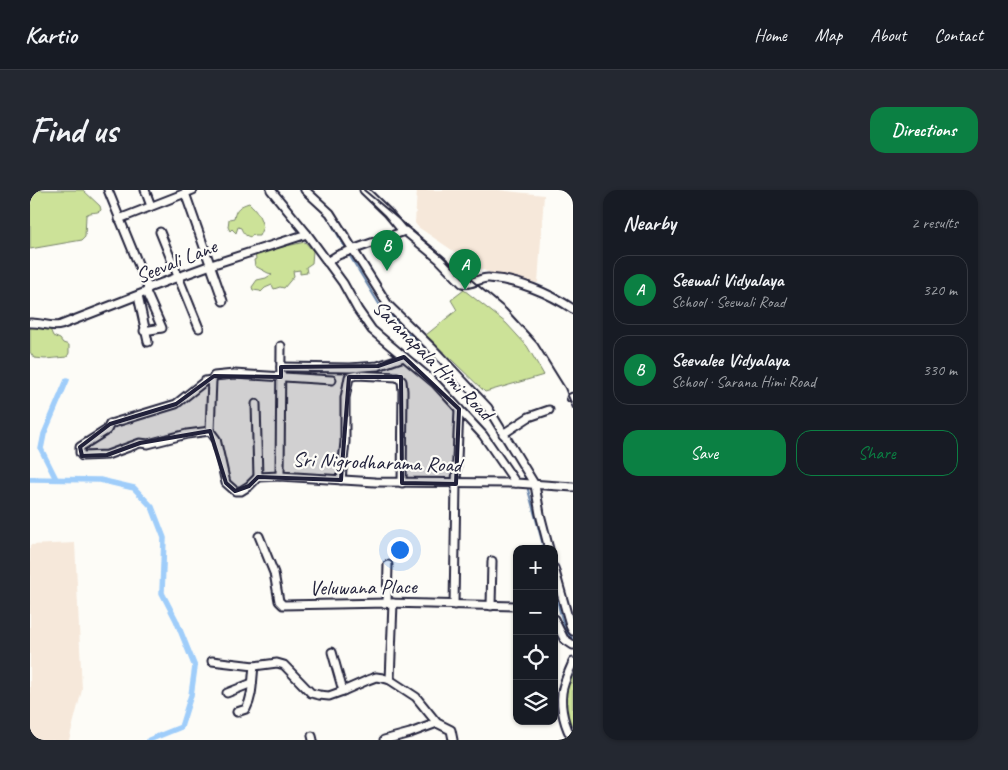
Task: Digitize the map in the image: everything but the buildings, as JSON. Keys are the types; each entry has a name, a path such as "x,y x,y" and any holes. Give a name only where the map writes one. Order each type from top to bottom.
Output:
{"street":[{"path":"108,190 162,328 144,331"},
{"path":"145,190 151,206"},
{"path":"119,219 193,190"},
{"name":"Saranapala Himi Road","path":"271,190 328,262 372,330 435,384 459,409 483,435 518,484"},
{"path":"305,190 330,213 350,251 388,305 432,348 488,408 533,485 548,545"},
{"path":"364,190 388,213 402,230 411,234 462,283 466,284 485,278 506,280 557,299 573,309"},
{"path":"182,193 211,265 223,301"},
{"path":"328,262 350,251 390,237 402,230"},
{"path":"160,232 177,278 199,328"},
{"name":"Seevali Lane","path":"30,323 41,323 55,327 138,296 147,290 211,265 307,234"},
{"path":"138,296 144,331 148,342"},
{"name":"Sri Nigrodharama Road","path":"281,346 280,476 402,484 518,484 573,488"},
{"path":"281,367 350,368 378,366 404,357"},
{"path":"280,476 258,477 241,491 235,491 226,483 216,439 210,431 212,380 214,376 234,374 332,380"},
{"path":"341,480 345,442 345,398 349,377 357,374 397,377 402,381 404,391 402,484"},
{"path":"210,431 187,434 148,444 140,443 107,455 82,456 80,453 80,447 106,430 110,424 176,404 206,381 212,380"},
{"path":"256,404 258,477"},
{"path":"454,605 459,409"},
{"path":"503,434 529,418 549,410"},
{"name":"Veluwana Place","path":"260,536 274,573 279,601 283,605 390,603 513,606"},
{"path":"491,606 492,561"},
{"path":"388,565 390,680"},
{"path":"558,582 573,631"},
{"path":"558,627 564,638 573,645"},
{"path":"332,652 343,691"},
{"path":"212,661 254,666 277,663 284,665 311,693 329,696 376,678 390,680 416,697 437,723 451,730 453,740"},
{"path":"573,662 562,691 566,728 573,740"},
{"path":"236,712 246,709 249,704 254,666"},
{"path":"227,693 252,683"},
{"path":"384,740 411,736 437,723"}],"highlighted area":[{"path":"404,357 459,409 456,484 402,483 401,377 349,377 341,480 258,477 249,486 235,491 226,483 210,431 140,443 107,455 82,456 80,447 110,424 176,404 214,376 281,377 281,367 378,366"}],"shaded area":[{"path":"417,190 498,190 544,195 538,283 511,280 480,269 418,227 415,223"},
{"path":"75,543 82,690 69,740 30,740 30,545"}],"green space":[{"path":"30,190 83,190 100,206 101,210 86,215 85,237 82,240 30,249"},
{"path":"249,203 258,214 263,227 259,236 254,236 253,234 251,237 247,236 238,227 236,233 232,229 230,231 228,227 229,219 234,218 239,208"},
{"path":"305,242 313,251 312,263 306,267 307,273 300,274 300,270 293,271 294,276 284,288 274,289 272,285 261,292 253,290 252,287 257,280 272,274 255,266 255,253"},
{"path":"464,290 506,323 527,346 544,375 485,392 426,335 457,310 451,300"},
{"path":"30,325 50,329 53,336 69,345 67,357 34,358 30,352"},
{"path":"573,667 573,735 567,726 564,690"}],"waterway":[{"path":"300,190 327,216 346,249"},
{"path":"348,253 379,304 403,330 430,351 477,401"},
{"path":"56,479 41,449 44,434 67,380"},
{"path":"522,469 526,481"},
{"path":"30,479 100,480 134,488 152,507 164,538 162,593 176,620 195,667 191,695 181,727 149,740"},
{"path":"527,486 543,545"},
{"path":"555,590 563,623 573,639"}],"railway":[{"path":"364,190 506,309 537,343 565,388 573,408"}],"place":[{"name":"Seevalee Vidyalaya","path":"387,271"},
{"name":"Seewali Vidyalaya","path":"465,290"}]}
